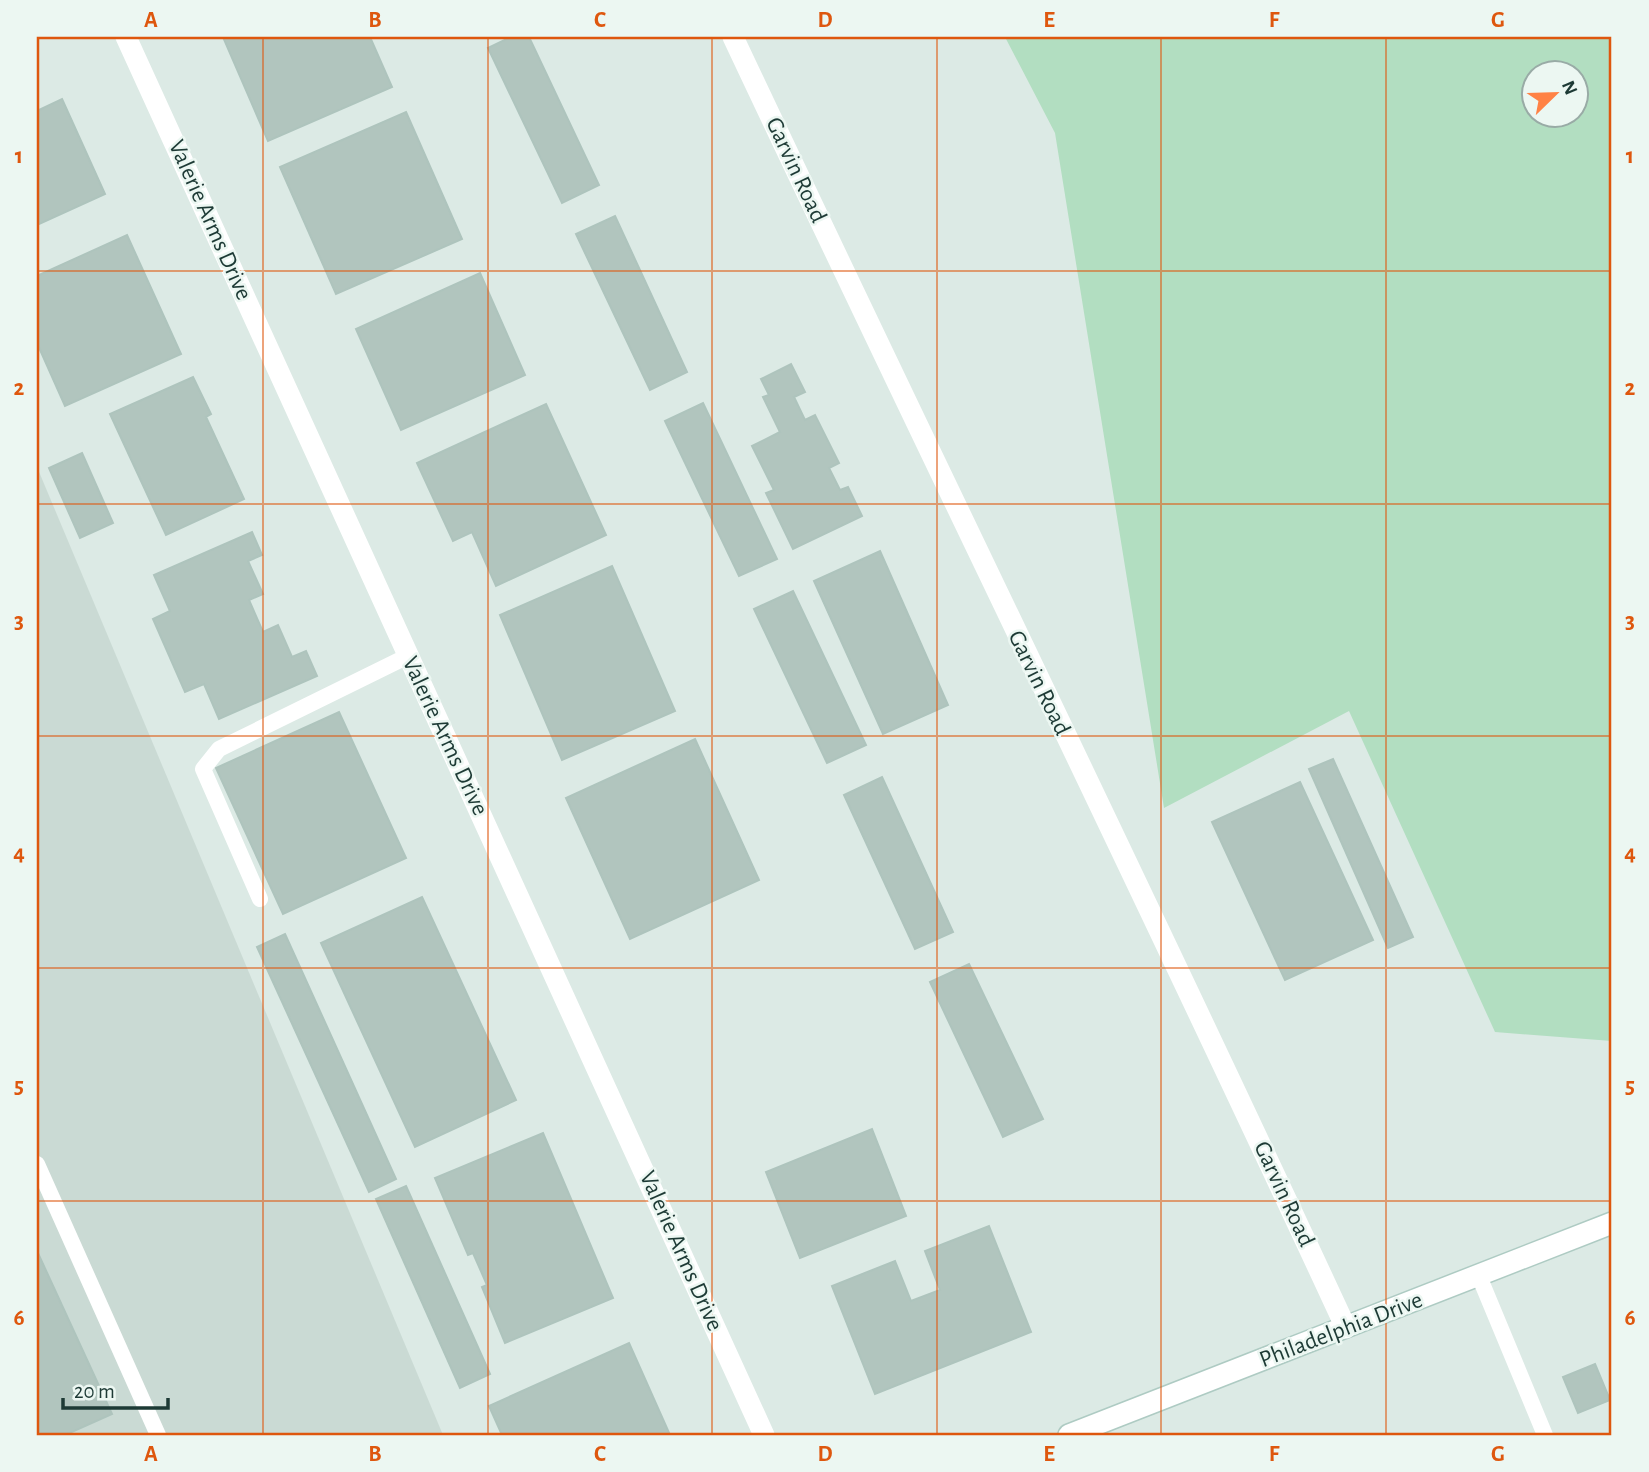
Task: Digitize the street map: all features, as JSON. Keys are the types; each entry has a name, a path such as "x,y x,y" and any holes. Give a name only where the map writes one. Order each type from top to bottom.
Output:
{"street":[{"name":"Valerie Arms Drive","path":"126,37 764,1435"},
{"name":"Garvin Road","path":"733,37 1042,691 1229,1075 1346,1328"},
{"name":"Philadelphia Drive","path":"1069,1435 1612,1223"}],"lane":[{"path":"260,899 203,769 219,749 408,656"},
{"path":"37,1164 159,1435"},
{"path":"1479,1276 1545,1435"}],"shaded area":[{"path":"37,467 443,1435 37,1435"}],"green space":[{"path":"1005,37 1612,37 1612,1041 1495,1032 1349,711 1164,808 1055,133"}],"building":[{"path":"223,37 370,37 392,87 268,141"},
{"path":"511,37 529,37 599,185 562,203 488,48"},
{"path":"62,99 105,194 37,225 37,111"},
{"path":"406,112 462,239 336,294 280,167"},
{"path":"615,216 687,372 650,390 576,234"},
{"path":"127,235 181,354 65,406 37,343 37,276"},
{"path":"480,273 525,375 401,430 356,329"},
{"path":"791,364 805,392 794,397 805,420 815,415 839,463 829,468 840,490 848,487 862,516 793,549 766,493 774,490 752,446 780,432 763,397 769,395 761,379"},
{"path":"193,377 211,414 206,417 244,499 166,535 110,414"},
{"path":"703,403 777,559 739,576 665,421"},
{"path":"546,404 606,535 496,586 472,532 453,541 417,463"},
{"path":"82,453 113,523 80,538 49,468"},
{"path":"252,532 262,555 248,561 263,594 249,600 263,632 278,625 292,657 306,651 317,676 219,719 204,684 185,692 153,619 170,611 154,575"},
{"path":"880,551 948,705 883,734 814,581"},
{"path":"612,566 675,711 562,760 500,615"},
{"path":"793,591 866,745 827,763 754,609"},
{"path":"339,712 406,858 283,914 216,768"},
{"path":"695,739 759,880 630,939 566,798"},
{"path":"1333,759 1413,937 1388,948 1309,769"},
{"path":"882,777 953,932 915,949 844,795"},
{"path":"1300,782 1373,940 1285,980 1212,822"},
{"path":"422,897 516,1100 415,1147 321,943"},
{"path":"285,934 396,1179 369,1192 257,947"},
{"path":"969,964 1043,1119 1003,1137 930,982"},
{"path":"872,1129 906,1216 800,1258 766,1172"},
{"path":"543,1133 613,1298 505,1343 482,1287 487,1285 473,1253 468,1255 435,1178"},
{"path":"406,1186 490,1374 460,1388 376,1199"},
{"path":"989,1226 1031,1332 875,1394 832,1286 895,1261 911,1301 940,1290 925,1251"},
{"path":"37,1251 112,1414 65,1435 37,1435"},
{"path":"629,1343 670,1435 502,1435 489,1406"},
{"path":"1595,1364 1610,1400 1578,1413 1563,1377"}]}
